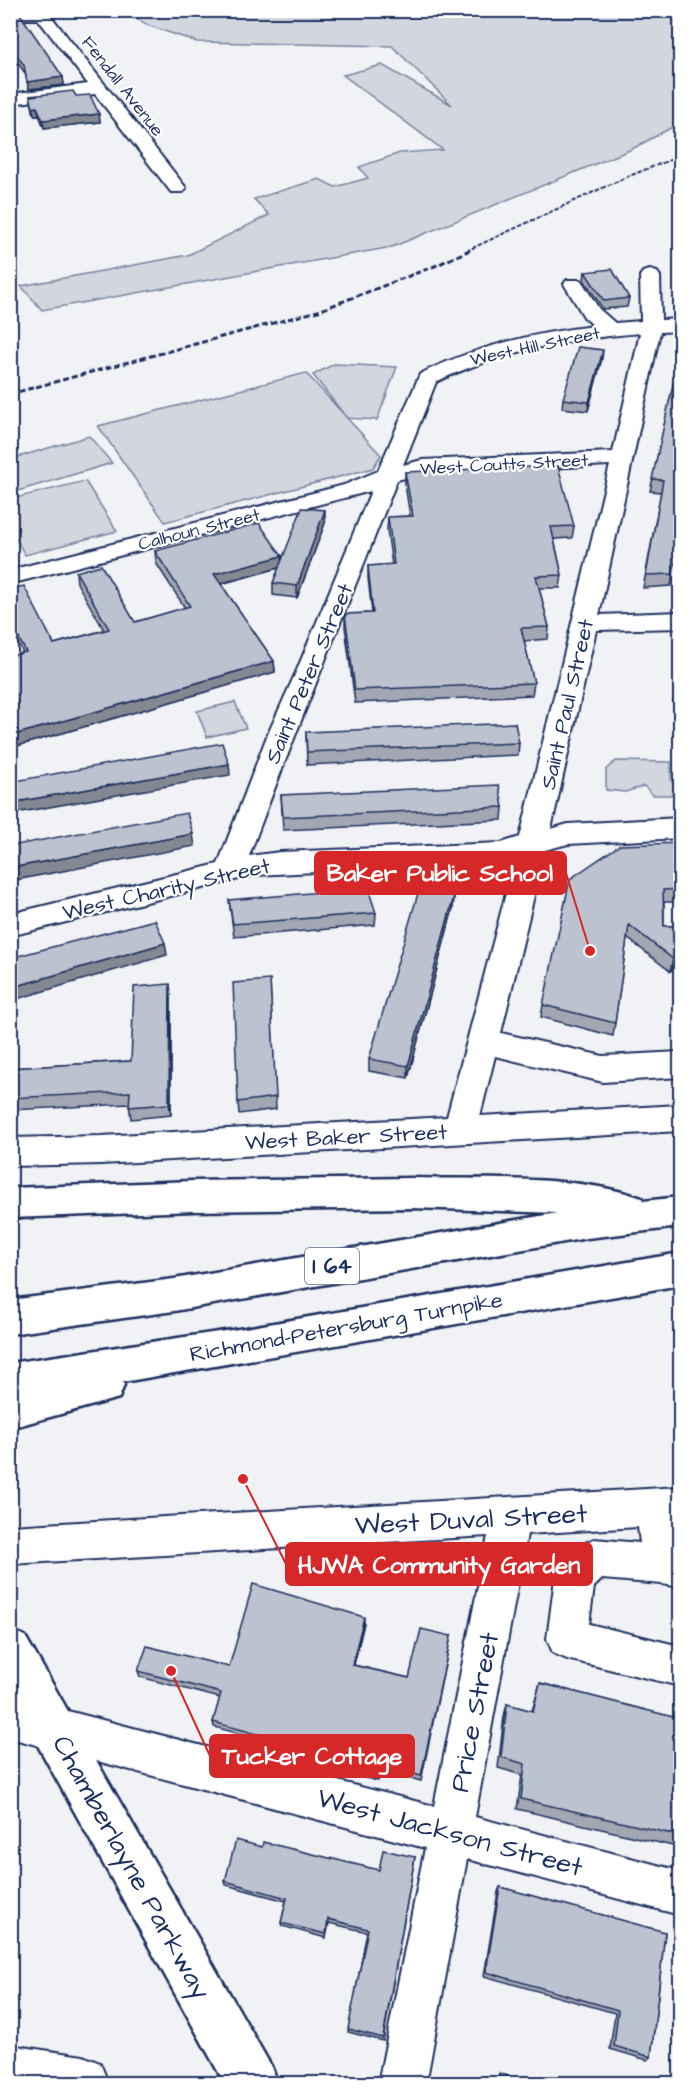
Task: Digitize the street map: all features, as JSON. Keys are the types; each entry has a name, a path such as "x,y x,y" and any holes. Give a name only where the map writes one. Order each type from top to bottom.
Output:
{"main road":[{"path":"10,1203 205,1196 412,1193 571,1198 667,1213"},
{"name":"I 64","path":"10,1317 174,1294 388,1256 667,1213"},
{"name":"Richmond-Petersburg Turnpike","path":"10,1381 245,1345 681,1269"},
{"path":"10,1410 245,1345"},
{"name":"Chamberlayne Parkway","path":"10,1651 253,2084"}],"street":[{"name":"Fendall Avenue","path":"10,14 42,14 177,188"},
{"path":"10,99 100,88"},
{"name":"Saint Paul Street","path":"460,1130 535,843 583,623 623,458 651,326 650,276"},
{"path":"574,284 591,313 611,330"},
{"name":"West Hill Street","path":"386,476 427,378 452,363 541,340 611,330 681,325"},
{"name":"West Coutts Street","path":"386,476 422,467 623,458"},
{"name":"Calhoun Street","path":"10,577 352,490 386,476"},
{"name":"Saint Peter Street","path":"230,870 280,736 314,660 386,476"},
{"path":"583,623 681,620"},
{"name":"West Charity Street","path":"10,925 230,870 280,862 501,852 568,834 681,828"},
{"path":"483,1041 603,1069 681,1065"},
{"name":"West Baker Street","path":"10,1152 101,1150 681,1118"},
{"path":"668,1507 671,1566 594,1559 575,1578 567,1639 681,1666"},
{"name":"West Duval Street","path":"10,1545 668,1507"},
{"name":"Price Street","path":"402,2084 511,1517"},
{"name":"West Jackson Street","path":"10,1717 681,1893"},
{"path":"10,2069 83,2080"}],"shaded area":[{"path":"125,11 680,11 680,123 632,149 392,247 42,310 21,286 188,255 269,215 254,199 319,179 335,187 368,178 359,167 400,153 443,150 343,75 382,65 452,105 392,46 197,42 147,25"},
{"path":"334,364 397,367 377,420 347,418 313,375"},
{"path":"306,373 381,455 373,468 165,522 98,426"},
{"path":"89,436 112,463 11,493 11,459"},
{"path":"85,481 117,531 25,555 11,530 11,499"},
{"path":"235,702 246,728 207,737 197,711"},
{"path":"616,761 671,762 671,781 675,785 675,793 653,795 644,786 625,792 606,790 606,769"}],"building":[{"path":"20,14 63,77 27,82 24,65 10,46 10,15"},
{"path":"73,91 76,96 90,95 99,114 43,120 37,107 33,108 30,96"},
{"path":"612,269 629,298 604,301 585,272"},
{"path":"578,347 603,350 589,402 563,399"},
{"path":"680,353 681,530 673,574 646,575 663,480 652,479"},
{"path":"558,466 574,526 551,527 562,575 536,576 549,627 521,628 534,683 355,690 345,614 373,613 368,566 394,564 388,517 413,516 405,472"},
{"path":"302,508 325,510 297,586 273,583"},
{"path":"259,523 282,556 214,574 274,661 10,736 10,656 26,652 10,621 10,589 24,586 54,644 109,629 76,572 101,565 135,622 190,606 155,551"},
{"path":"681,662 681,687 676,686"},
{"path":"515,723 519,743 307,752 306,732"},
{"path":"222,743 229,764 10,803 10,782"},
{"path":"499,785 503,807 283,817 281,795"},
{"path":"187,813 193,834 10,868 10,846"},
{"path":"681,843 681,889 663,890 664,926 681,926 681,954 673,959 629,925 615,1023 543,1005 570,879 620,845"},
{"path":"368,888 376,913 233,924 229,900"},
{"path":"419,890 454,896 408,1066 369,1059"},
{"path":"155,920 165,943 10,988 10,958"},
{"path":"270,980 276,1097 238,1102 233,983"},
{"path":"170,984 169,1104 129,1107 130,1092 10,1098 10,1068 131,1061 134,987"},
{"path":"253,1584 364,1617 352,1665 409,1678 421,1629 451,1636 421,1776 380,1765 378,1776 345,1768 347,1758 213,1722 221,1693 138,1671 147,1646 229,1667"},
{"path":"540,1683 681,1719 681,1836 521,1799 525,1764 501,1757 507,1704 533,1711"},
{"path":"236,1840 262,1847 263,1842 379,1870 383,1850 415,1857 383,2038 348,2029 368,1929 328,1919 326,1934 281,1923 287,1898 225,1881"},
{"path":"500,1887 665,1932 651,2057 614,2046 618,2010 486,1972"},
{"path":"499,2073 532,2084 497,2084"}],"railway":[{"path":"466,251 624,178 680,156"},
{"path":"10,394 318,311 435,266 470,250"}],"place":[{"name":"Baker Public School","path":"590,951"},
{"name":"HJWA Community Garden","path":"243,1479"},
{"name":"Tucker Cottage","path":"171,1671"}]}
